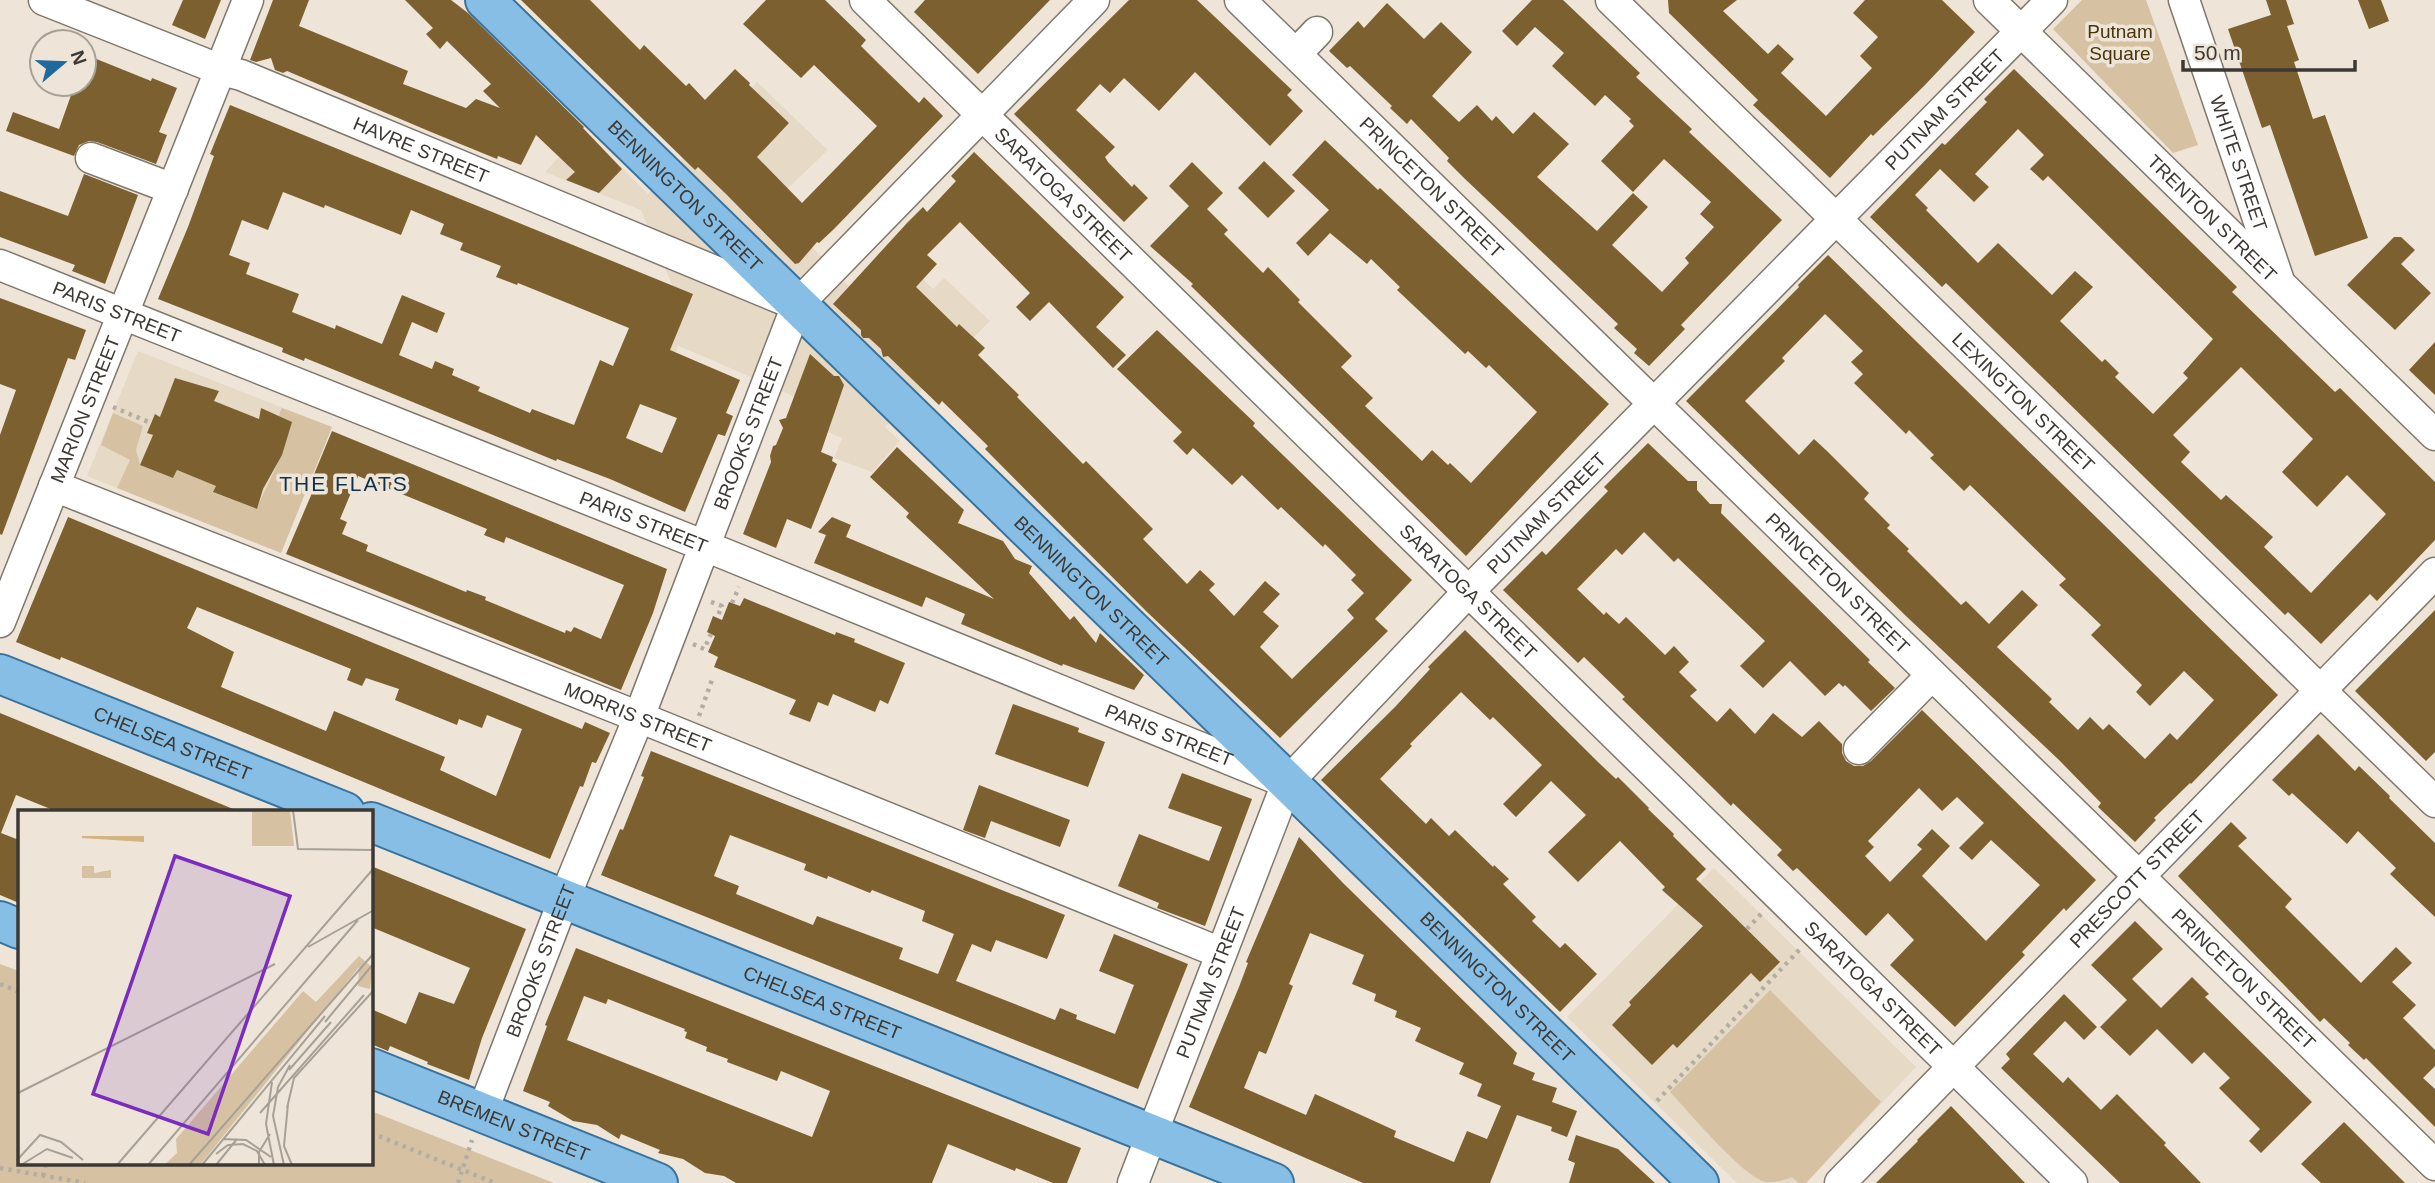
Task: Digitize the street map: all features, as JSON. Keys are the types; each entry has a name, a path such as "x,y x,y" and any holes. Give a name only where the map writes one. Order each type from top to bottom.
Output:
{"main road":[{"name":"BENNINGTON STREET","path":"485,0 1699,1183"},
{"name":"CHELSEA STREET","path":"0,674 340,810"},
{"name":"CHELSEA STREET","path":"373,823 1274,1183"},
{"path":"0,921 18,929"},
{"name":"BREMEN STREET","path":"373,1069 477,1126 658,1183"}],"street":[{"name":"HAVRE STREET","path":"44,0 220,70 241,75 797,305"},
{"name":"MARION STREET","path":"0,622 248,0"},
{"name":"SARATOGA STREET","path":"865,0 2072,1183"},
{"name":"BROOKS STREET","path":"477,1126 564,900 639,717 797,305 1094,0"},
{"name":"PRINCETON STREET","path":"1240,0 1296,54 1408,145 1461,209 1654,404 2435,1165"},
{"name":"LEXINGTON STREET","path":"1611,0 2435,802"},
{"name":"TRENTON STREET","path":"1989,0 2435,435"},
{"name":"PUTNAM STREET","path":"1133,1183 1287,783 1468,592 2052,0"},
{"name":"WHITE STREET","path":"2184,0 2281,285"},
{"path":"1296,54 1317,32"},
{"path":"91,158 173,189"},
{"name":"PARIS STREET","path":"0,265 705,546 1287,783"},
{"name":"MORRIS STREET","path":"54,486 639,717 1221,953"},
{"name":"PRESCOTT STREET","path":"1840,1183 2435,573"},
{"path":"1859,748 1932,675"}],"path":[{"path":"110,406 151,423"},
{"path":"732,603 736,596"},
{"path":"710,601 722,606 717,618"},
{"path":"693,644 705,649 711,634"},
{"path":"688,712 699,716 712,681"},
{"path":"1747,929 1754,922"},
{"path":"1661,1097 1803,946"},
{"path":"0,984 18,992"},
{"path":"458,1183 477,1126"},
{"path":"373,1134 495,1183"},
{"path":"43,1176 46,1166"},
{"path":"0,1168 85,1183"}],"shaded area":[{"path":"757,82 828,150 783,193 812,247 849,286 887,246 933,289 944,278 990,321 885,427 900,441 872,472 834,458 842,438 787,416 795,397 678,346 660,387 637,376 672,285 641,210 545,172 584,130 648,194"},
{"path":"138,351 332,427 281,553 87,476"},
{"path":"1714,868 1916,1067 1806,1183 1737,1183 1567,1017"}],"green space":[{"name":"Putnam Square","path":"2082,0 2146,0 2198,145 2173,153 2053,29"},
{"path":"282,408 332,427 281,553 117,488 130,460 101,445 113,413 143,426 136,450 140,465 173,478 177,470 216,486 214,493 257,509 280,456 279,419"},
{"path":"0,964 18,971 18,1166 373,1166 373,1112 554,1183 0,1183"},
{"path":"1770,990 1881,1102 1806,1183 1799,1183 1792,1177 1769,1182 1756,1178 1731,1157 1670,1092"}],"building":[{"path":"183,0 221,0 205,39 172,25"},
{"path":"273,0 309,0 299,26 408,71 403,84 466,108 476,99 500,108 483,91 491,84 447,41 440,49 426,34 433,28 405,0 451,0 468,13 584,127 622,169 599,193 566,180 575,172 536,135 521,165 498,156 497,159 287,71 283,73 275,70 271,58 256,62 250,60"},
{"path":"521,0 590,0 640,50 644,45 686,86 689,83 705,100 735,69 789,123 757,157 802,203 877,126 814,65 801,78 743,24 766,0 825,0 866,40 861,46 878,63 919,103 924,97 943,116 834,229 795,264 698,167 695,170"},
{"path":"925,0 1050,0 978,74 914,12"},
{"path":"1129,0 1197,0 1292,90 1287,95 1303,111 1270,146 1195,72 1159,111 1124,78 1110,93 1100,84 1076,110 1115,147 1105,157 1108,162 1132,187 1134,184 1148,198 1124,222 1014,114"},
{"path":"1532,0 1563,0 1640,73 1636,77 1692,129 1689,132 1782,220 1681,325 1685,329 1649,366 1634,353 1637,349 1614,328 1618,324 1464,178 1447,161 1449,158 1411,119 1407,124 1350,66 1347,68 1329,51 1358,21 1364,28 1387,3 1424,39 1441,22 1472,52 1432,96 1459,122 1477,105 1492,121 1496,116 1513,134 1534,112 1569,144 1537,177 1597,231 1633,193 1648,207 1612,245 1662,292 1689,263 1685,258 1714,227 1700,214 1711,202 1664,159 1633,192 1601,161 1634,126 1629,121 1631,119 1605,95 1595,106 1552,66 1564,53 1535,27 1517,46 1502,31"},
{"path":"1668,0 1737,0 1723,11 1768,54 1778,44 1794,59 1781,73 1826,116 1872,68 1860,56 1878,37 1853,13 1865,0 1942,0 1975,32 1830,178 1753,105 1758,100 1669,13"},
{"path":"2266,0 2286,0 2294,24 2287,26 2299,60 2294,62 2313,119 2325,115 2368,238 2315,256 2270,125 2262,128 2228,29 2271,15"},
{"path":"2358,0 2381,0 2389,21 2369,29"},
{"path":"98,60 151,81 152,78 177,88 159,132 167,135 156,164 89,141 79,145 74,156 6,131 13,112 59,129 70,98 98,98"},
{"path":"2014,69 2237,287 2232,292 2335,392 2340,388 2435,482 2435,540 2377,601 2370,594 2321,644 2288,612 2285,615 1946,283 1942,287 1870,217 1942,143 1945,145 1987,102 1984,99","holes":["2018,129 2044,155 2030,169 2043,181 2048,176 2213,339 2183,373 2188,378 2153,414 2115,377 2119,373 2105,359 2102,362 2060,321 2093,287 2075,271 2052,295 1998,243 1978,263 1926,210 1928,208 1915,195 1940,169 1974,202 1989,187 1975,174","2241,367 2313,439 2282,472 2317,507 2347,475 2386,514 2311,593 2264,547 2273,537 2226,495 2221,500 2181,462 2190,452 2173,435"]},
{"path":"230,105 693,294 670,350 740,380 726,413 733,416 725,436 718,434 685,512 610,479 557,459 556,461 305,358 304,361 282,352 283,348 158,299 214,156 210,154","holes":["283,192 324,208 325,205 401,235 411,210 444,224 440,234 463,243 460,250 501,266 496,277 517,285 518,283 629,328 613,366 600,360 574,425 532,409 530,413 478,391 480,387 452,375 454,369 435,361 432,369 399,355 412,322 437,333 445,313 402,295 382,344 336,325 335,329 292,312 299,294 246,274 250,263 229,255 242,220 268,230","640,404 677,418 662,453 626,438"]},
{"path":"1325,140 1378,190 1380,188 1609,404 1466,556 1191,286 1193,284 1150,246 1189,206 1169,186 1192,162 1223,193 1207,209 1228,230 1224,234 1263,273 1268,267 1300,300 1298,302 1352,356 1341,367 1373,398 1365,406 1422,461 1432,450 1471,483 1537,412 1489,365 1486,368 1468,351 1465,354 1397,290 1400,287 1371,259 1367,264 1330,233 1308,256 1296,243 1329,210 1292,175"},
{"path":"974,152 1124,297 1096,327 1126,355 1113,368 1049,302 1030,321 1016,307 1030,293 960,222 927,255 937,264 916,287 957,327 959,324 985,348 978,355 1083,464 1086,461 1153,529 1143,539 1187,584 1200,570 1215,584 1209,590 1234,616 1265,581 1280,594 1263,612 1279,626 1260,647 1292,679 1354,618 1347,610 1364,593 1351,580 1356,575 1325,544 1323,547 1281,507 1278,510 1242,475 1232,485 1193,448 1187,455 1173,441 1182,432 1117,369 1157,330 1255,423 1253,426 1412,580 1375,619 1388,631 1280,738 1146,611 985,449 988,446 942,401 939,405 888,356 883,357 881,349 869,338 863,338 861,330 833,304 923,207 927,212 956,181 951,176"},
{"path":"1264,161 1295,191 1268,218 1238,188"},
{"path":"84,174 138,195 105,284 72,271 75,265 0,237 0,191 68,216"},
{"path":"2394,237 2401,237 2415,250 2401,264 2431,293 2395,330 2347,285"},
{"path":"1828,255 2278,695 2154,818 2156,820 2135,842 2098,807 2101,803 2059,760 1906,616 1686,401 1799,287","holes":["1825,314 1863,351 1851,362 1863,374 1854,383 1906,434 1909,430 1934,455 1930,458 1964,491 1970,485 2066,579 2059,585 2101,625 2091,635 2142,685 2136,692 2150,706 2184,671 2214,700 2177,740 2170,733 2145,759 2109,724 2103,730 2090,717 2078,730 2049,702 2052,699 1997,647 2038,605 2022,590 1989,624 1966,601 1961,605 1907,551 1909,549 1887,528 1890,525 1864,499 1869,493 1827,451 1814,439 1799,455 1745,401 1785,361 1782,358"]},
{"path":"0,298 86,330 75,360 68,358 2,535 0,435 16,390 0,384"},
{"path":"2435,342 2435,395 2409,370"},
{"path":"810,354 834,376 839,376 844,385 821,452 833,457 832,461 837,464 811,529 787,519 776,548 743,534 771,462 773,446 776,445 783,428 779,420 786,418"},
{"path":"175,378 219,391 214,401 259,419 261,408 292,422 282,455 263,489 257,509 213,492 216,486 177,470 173,478 140,465 153,435 147,433 155,414 160,417"},
{"path":"332,431 667,569 653,613 621,690 286,554 315,486 310,484","holes":["358,476 487,529 484,535 504,543 506,537 624,585 601,639 574,627 571,632 566,630 565,633 485,600 486,597 467,590 466,592 366,551 368,545 342,534 347,522 340,519"]},
{"path":"1648,443 1688,481 1697,481 1697,490 1710,504 1722,504 1721,513 1895,688 1871,711 1845,685 1843,687 1839,683 1825,696 1790,661 1763,688 1740,666 1765,641 1678,558 1674,562 1644,532 1622,555 1616,549 1577,589 1604,615 1606,612 1619,624 1626,617 1665,655 1674,646 1689,662 1679,672 1697,690 1690,696 1717,722 1730,708 1755,734 1773,713 1802,737 1819,721 1842,744 1846,761 1854,766 1863,766 1922,710 2096,880 2066,911 2064,908 2022,952 2025,955 1955,1027 1890,965 1914,940 1888,913 1866,936 1797,868 1793,871 1777,855 1782,850 1733,803 1731,806 1622,699 1625,697 1584,657 1578,663 1503,590 1542,551 1546,555 1608,491 1604,487","holes":["1919,788 1942,811 1957,797 1984,823 1959,848 1972,860 1991,840 2040,885 1986,941 1922,876 1950,846 1932,829 1917,845 1922,849 1890,882 1865,856 1874,847 1868,841"]},
{"path":"897,447 964,510 958,523 1003,541 1015,559 1032,566 1029,573 1070,620 1074,616 1096,643 1100,633 1144,675 1134,690 1063,664 1062,666 961,624 965,614 926,597 922,607 814,563 826,535 818,532 832,517 851,525 846,537 994,599 906,517 909,513 870,477"},
{"path":"68,517 582,729 585,722 610,733 596,763 592,762 583,787 580,786 550,859 61,657 60,660 16,642","holes":["197,607 351,669 347,680 362,686 366,678 399,689 395,700 457,725 459,719 482,728 487,715 522,729 496,796 440,770 445,757 334,711 326,731 221,687 234,652 187,628"]},
{"path":"744,598 835,635 836,632 855,639 854,642 905,663 888,704 880,700 875,712 833,694 828,706 818,702 810,722 789,714 796,700 714,667 718,657 708,652 715,636 707,632 713,616 722,620 729,602 740,606"},
{"path":"2435,610 2435,752 2426,761 2355,691"},
{"path":"1465,630 1674,834 1706,869 1696,879 1780,962 1760,982 1751,973 1677,1048 1673,1044 1652,1065 1612,1025 1631,1005 1629,1002 1703,926 1662,890 1665,887 1620,841 1578,882 1548,852 1586,815 1551,781 1516,817 1503,804 1542,765 1493,717 1490,720 1461,692 1380,779 1426,824 1431,818 1449,836 1455,830 1493,867 1494,865 1509,879 1503,884 1536,917 1532,921 1560,948 1565,943 1597,974 1560,1012 1321,780 1395,707 1430,669 1428,667"},
{"path":"1013,704 1079,728 1078,732 1105,742 1088,787 995,754"},
{"path":"0,713 236,810 53,810 16,795 1,833 18,840 18,903 0,895"},
{"path":"2318,734 2355,771 2359,766 2435,843 2435,917 2390,874 2396,868 2358,831 2347,844 2292,793 2289,796 2272,780"},
{"path":"651,751 1065,915 1047,959 996,940 991,952 972,944 956,981 1055,1020 1060,1008 1077,1015 1076,1019 1115,1034 1134,985 1099,971 1114,934 1188,964 1138,1089 601,875 620,829 623,830 644,777 641,776","holes":["730,835 806,864 804,870 827,879 828,876 870,893 872,890 925,911 922,921 954,934 938,974 899,959 903,948 817,916 813,925 736,894 739,886 714,876"]},
{"path":"1182,773 1252,799 1205,926 1157,908 1159,903 1118,886 1139,834 1209,861 1222,827 1168,808"},
{"path":"979,785 1070,820 1060,847 991,821 985,838 963,830"},
{"path":"2231,822 2247,838 2238,846 2292,899 2285,907 2361,983 2396,947 2412,963 2392,982 2416,1005 2403,1018 2435,1050 2435,1066 2423,1078 2435,1089 2435,1127 2366,1058 2364,1060 2348,1045 2350,1043 2324,1018 2320,1022 2178,876"},
{"path":"1299,837 1517,1053 1513,1064 1535,1073 1532,1080 1557,1088 1552,1102 1577,1111 1567,1137 1551,1131 1552,1127 1517,1115 1490,1183 1363,1183 1189,1107 1239,987 1248,963 1246,962","holes":["1310,933 1364,955 1352,984 1376,994 1374,1001 1397,1011 1395,1017 1421,1028 1415,1041 1464,1063 1459,1074 1482,1084 1477,1096 1501,1106 1487,1139 1467,1131 1454,1162 1394,1137 1396,1131 1315,1094 1306,1115 1244,1088 1259,1051 1266,1054 1293,986 1289,984"]},
{"path":"373,867 526,929 482,1038 469,1080 390,1046 388,1051 373,1045 373,1010 406,1024 419,992 454,1004 470,968 373,928"},
{"path":"2135,921 2163,949 2132,979 2161,1008 2192,977 2209,994 2205,997 2312,1102 2261,1153 2249,1141 2260,1129 2219,1088 2230,1078 2204,1052 2192,1064 2157,1029 2130,1056 2100,1027 2127,1000 2091,965"},
{"path":"576,948 1081,1148 1067,1183 1053,1183 1016,1168 1015,1171 948,1144 932,1183 736,1183 724,1176 705,1173 683,1159 658,1153 660,1150 621,1134 619,1139 597,1125 573,1121 548,1106 550,1102 523,1091 547,1026 545,1025","holes":["584,996 606,1004 608,999 685,1029 685,1038 707,1047 706,1051 728,1059 727,1062 777,1081 781,1071 830,1091 812,1137 567,1040"]},
{"path":"2064,994 2097,1027 2084,1040 2065,1021 2033,1054 2063,1083 2068,1077 2101,1110 2117,1094 2201,1183 2120,1183 2001,1068 2010,1059 2006,1054"},
{"path":"1951,1106 2025,1183 1876,1183 1918,1141"},
{"path":"2344,1122 2405,1183 2321,1183 2301,1164"},
{"path":"1576,1135 1618,1149 1655,1183 1569,1183 1575,1163 1568,1160"}],"district":[{"name":"THE FLATS","path":"344,484"}]}
